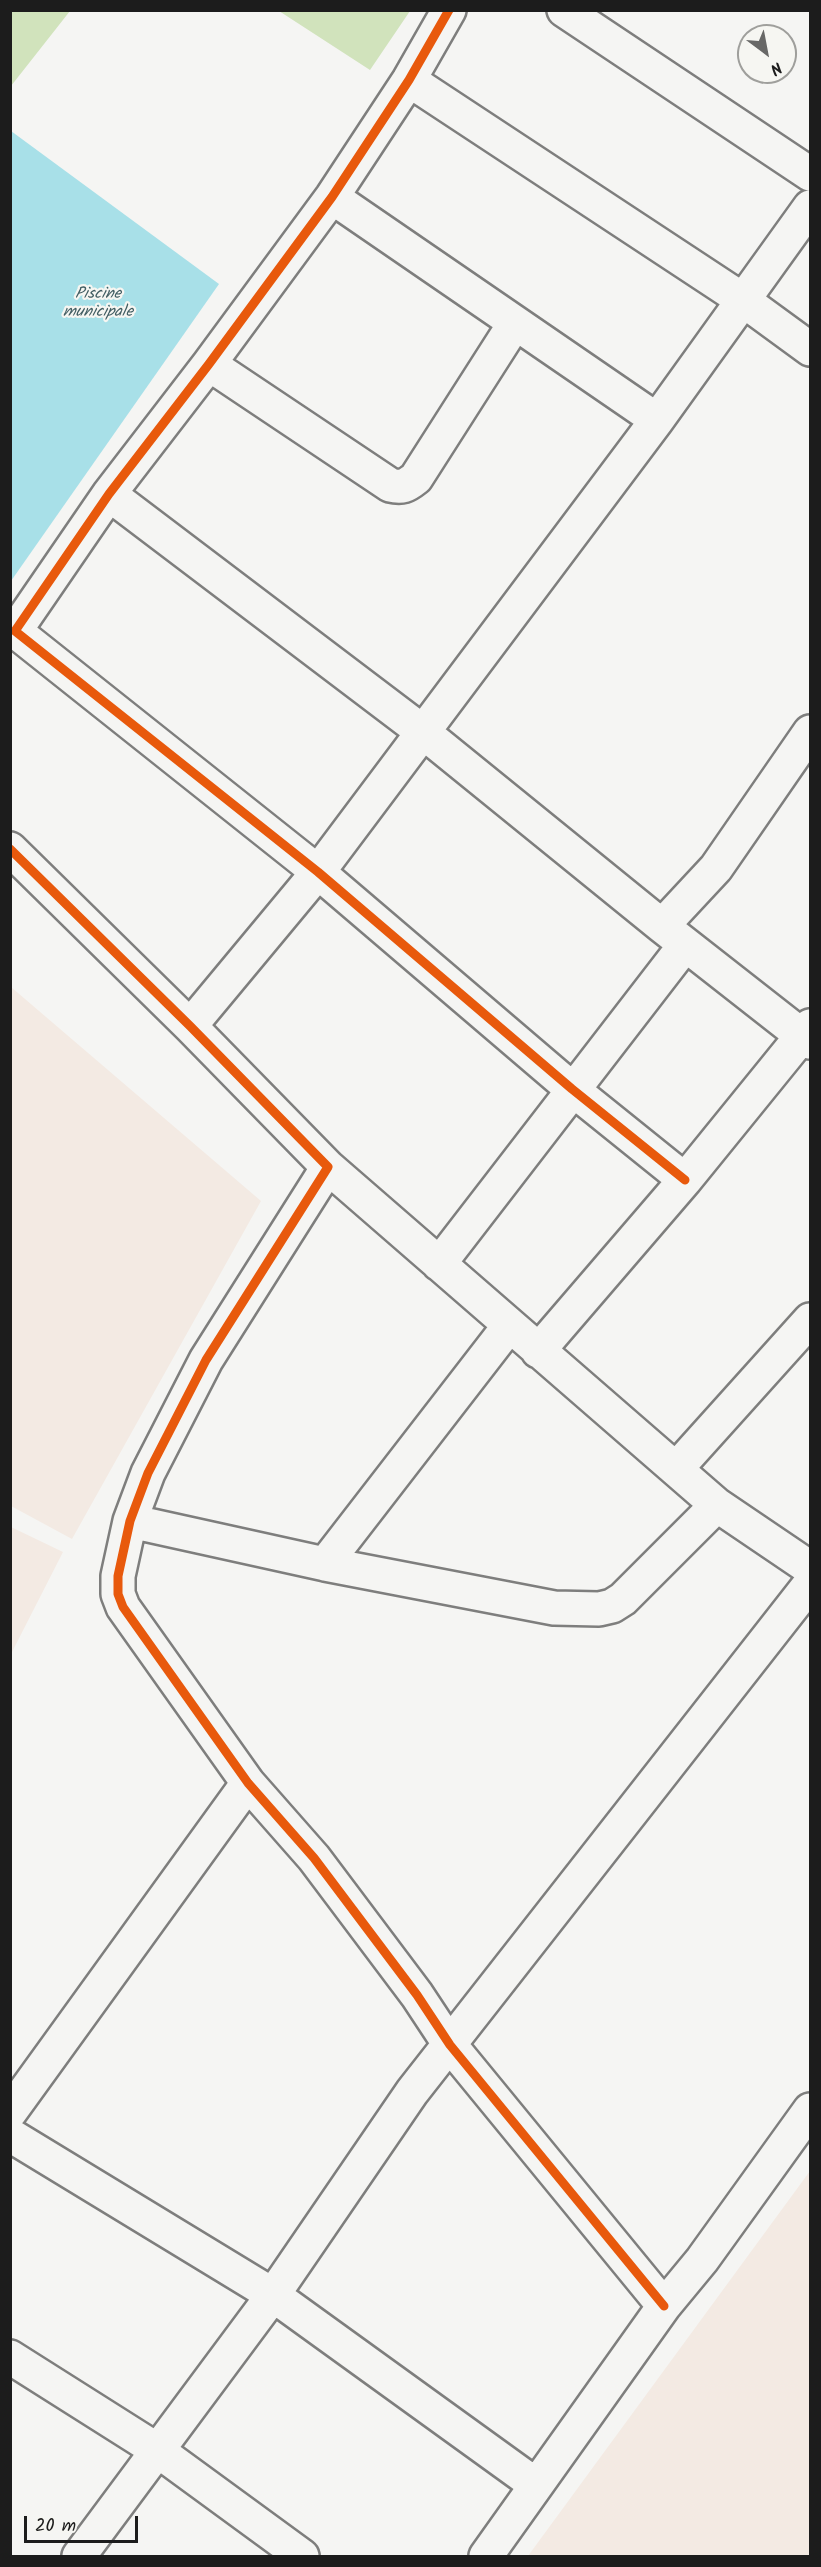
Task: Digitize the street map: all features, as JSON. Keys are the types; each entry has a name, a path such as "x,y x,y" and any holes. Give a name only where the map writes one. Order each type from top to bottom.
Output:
{"street":[{"path":"449,10 409,80 332,197 209,364 109,494 13,634 318,872 572,1089 685,1180"},
{"path":"564,10 810,174"},
{"path":"409,80 743,300 810,349"},
{"path":"332,197 657,420"},
{"path":"190,1026 318,872 657,420 810,207"},
{"path":"209,364 390,485 399,488 406,486 416,478 515,324"},
{"path":"109,494 423,732 674,935 808,1035 538,1351"},
{"path":"439,1264 572,1089 716,868 809,736"},
{"path":"10,849 190,1026 328,1167 717,1505 810,1568"},
{"path":"328,1167 206,1360 148,1473 130,1521 118,1576 118,1594 123,1607 248,1783 314,1858 417,1995 450,2045 664,2306"},
{"path":"676,1469 810,1320"},
{"path":"325,1564 509,1326"},
{"path":"130,1521 325,1564 554,1608 599,1609 612,1606 623,1599 717,1505"},
{"path":"79,2556 273,2295 412,2092 810,1584"},
{"path":"10,2112 248,1783"},
{"path":"486,2556 664,2306 702,2260 810,2110"},
{"path":"10,2135 273,2295 537,2485"},
{"path":"10,2357 157,2450 302,2556"}],"shaded area":[{"path":"11,987 261,1201 72,1539 11,1506"},
{"path":"11,1527 63,1552 11,1654"},
{"path":"810,2171 810,2556 528,2556"}],"green space":[{"path":"10,11 70,11 11,86"},
{"path":"279,11 410,11 370,70"}],"water":[{"name":"Piscine municipale","path":"11,131 219,284 11,581"}],"cycle path":[{"path":"449,10 409,80 332,197 209,364 109,494 15,631 318,872 572,1089 685,1180"},
{"path":"10,849 190,1026 328,1167 206,1360 148,1473 130,1521 118,1576 118,1594 123,1607 248,1783 314,1858 417,1995 450,2045 664,2306"}]}
